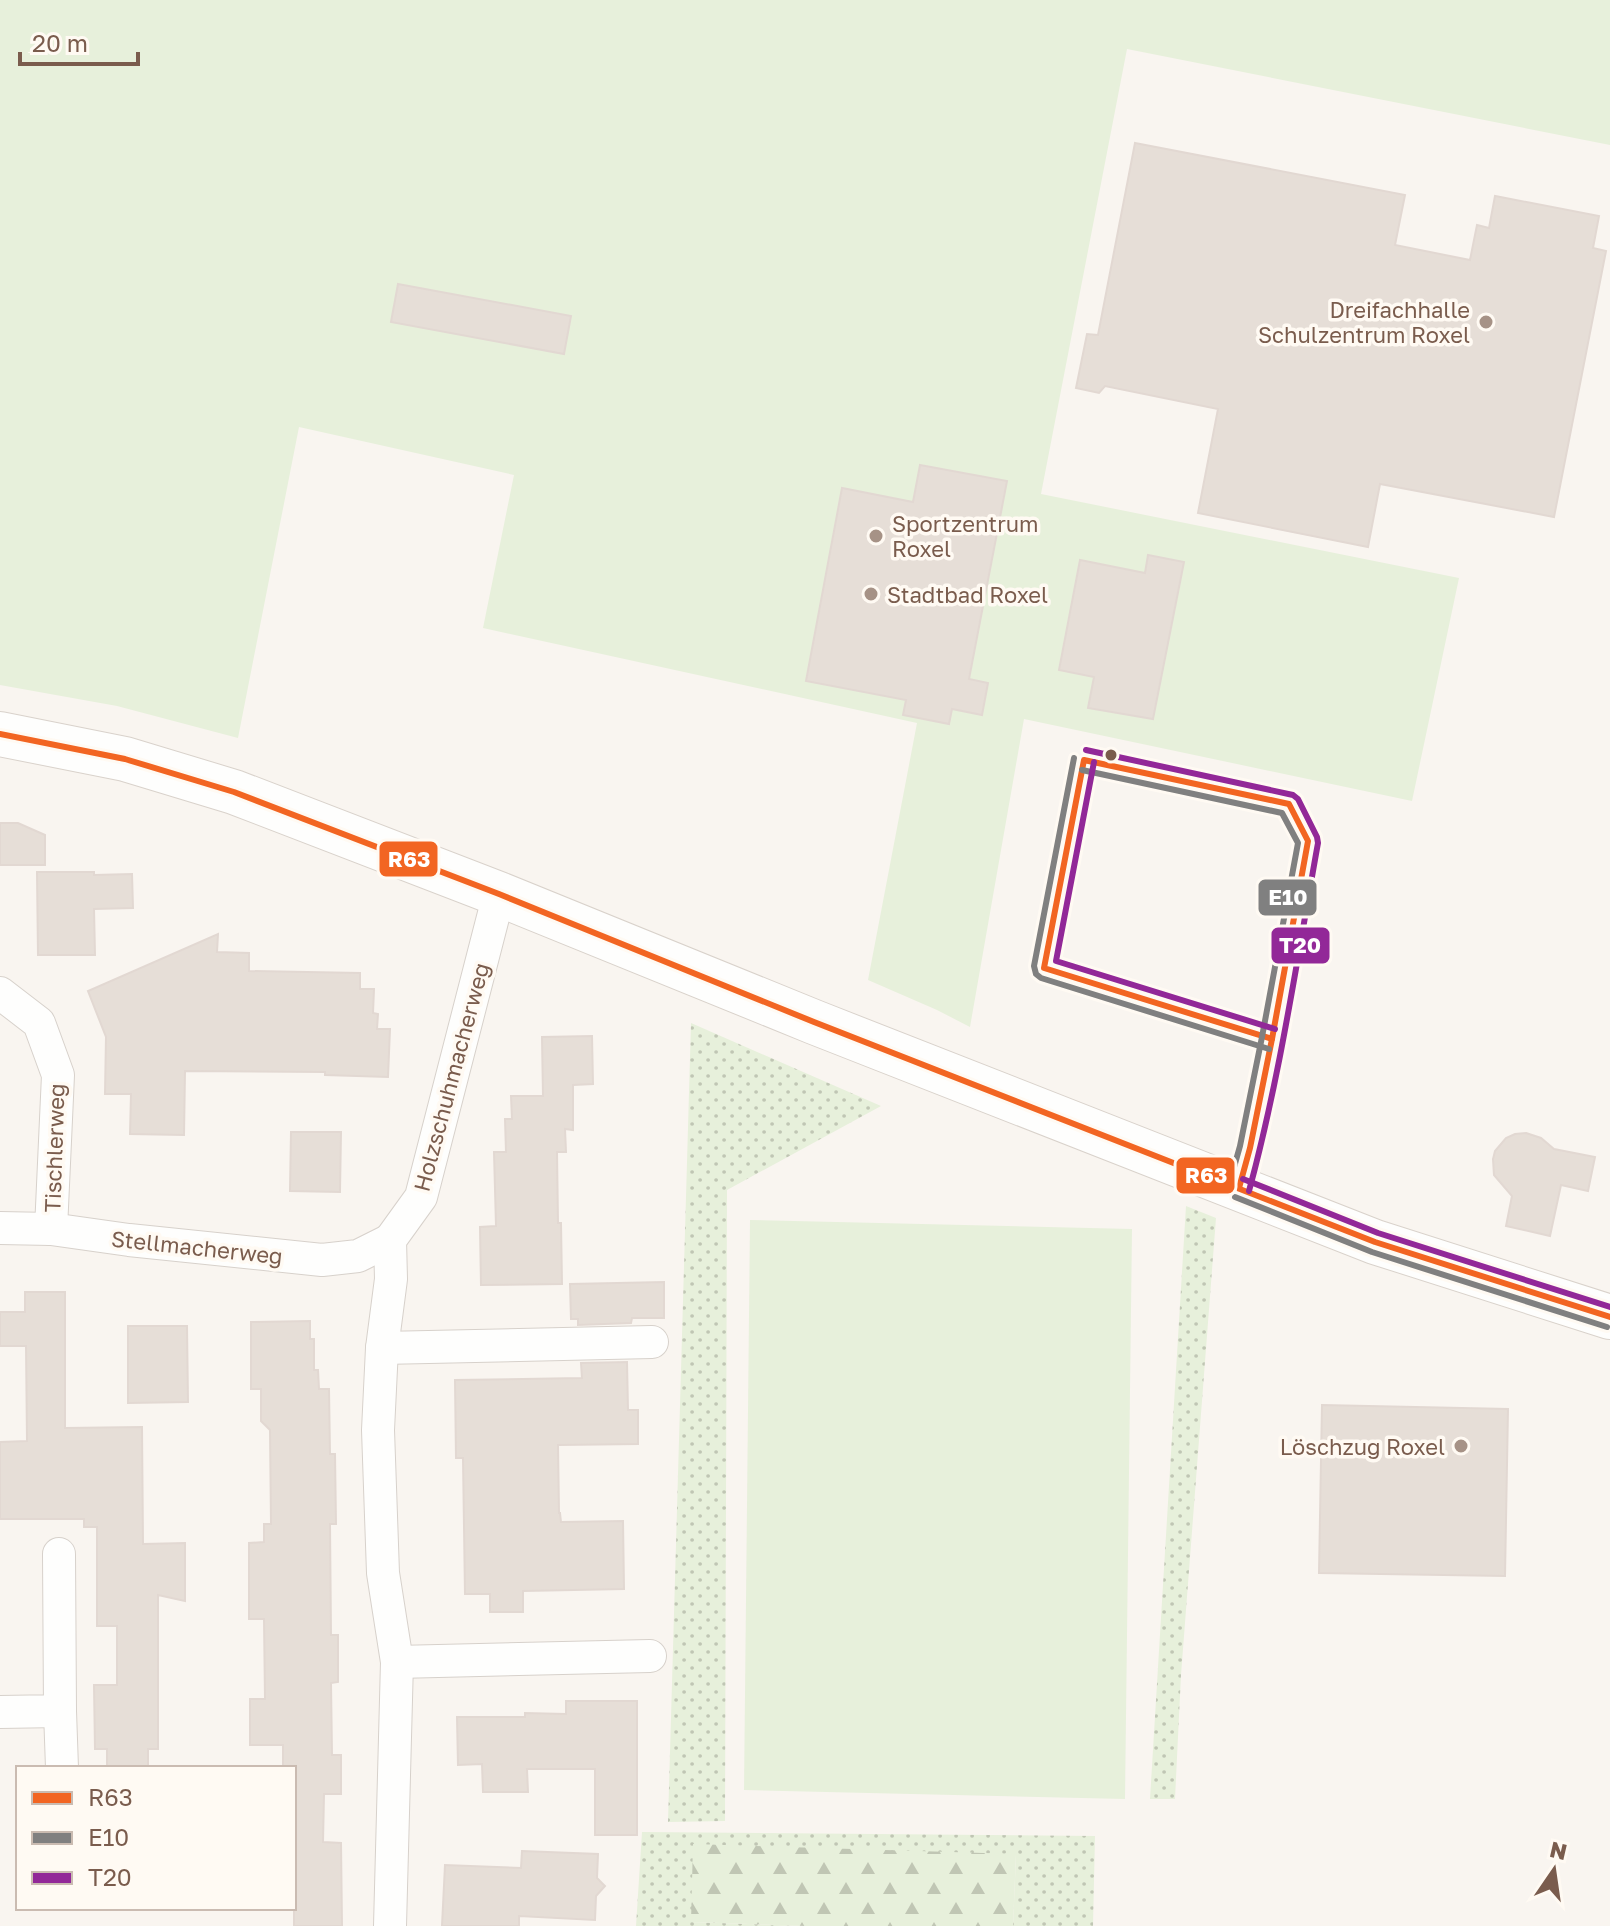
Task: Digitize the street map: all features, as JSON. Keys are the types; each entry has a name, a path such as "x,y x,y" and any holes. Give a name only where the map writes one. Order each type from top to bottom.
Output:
{"main road":[{"path":"0,734 125,759 234,792 1375,1242 1610,1317"}],"street":[{"name":"Holzschuhmacherweg","path":"390,1240 421,1197 499,894"},
{"name":"Tischlerweg","path":"0,993 39,1023 58,1075 51,1229"},
{"name":"Stellmacherweg","path":"0,1228 51,1229 322,1260 358,1256 390,1240"},
{"path":"390,1240 391,1279 382,1348 378,1430 383,1573 397,1662 390,1926"},
{"path":"382,1348 652,1342"},
{"path":"59,1554 62,1766"},
{"path":"397,1662 650,1656"},
{"path":"0,1712 60,1711"}],"green space":[{"name":"Sportzentrum Roxel","path":"0,0 1610,0 1610,145 1127,49 1041,494 1459,578 1412,801 1024,719 970,1027 868,980 917,723 483,628 514,475 299,427 238,738 117,706 0,685"},
{"path":"691,1023 881,1106 727,1190 725,1821 668,1822"},
{"path":"1186,1206 1216,1218 1181,1675 1175,1799 1150,1799"},
{"path":"750,1220 1132,1229 1125,1799 744,1790"},
{"path":"642,1832 1095,1836 1093,1926 1013,1926 1016,1855 691,1922 806,1926 636,1926"},
{"path":"693,1844 1016,1854 1013,1926 806,1926 691,1922"}],"building":[{"path":"1135,143 1405,195 1395,245 1470,260 1477,225 1489,228 1495,196 1599,216 1593,248 1606,251 1554,517 1380,484 1368,547 1198,513 1218,409 1105,386 1099,393 1076,388 1087,334 1098,335"},
{"path":"398,284 571,316 564,354 391,322"},
{"path":"920,465 1007,481 969,679 988,683 982,715 952,709 949,724 903,715 906,700 806,681 842,488 913,502"},
{"path":"1148,555 1184,562 1153,719 1088,708 1094,677 1059,670 1080,560 1145,573"},
{"path":"0,823 18,823 45,835 45,865 0,865"},
{"path":"37,872 132,874 133,908 94,909 95,955 38,955"},
{"path":"218,934 217,952 249,953 249,971 360,973 360,989 374,989 373,1013 378,1014 377,1029 390,1029 388,1077 325,1075 325,1072 185,1071 184,1135 130,1134 131,1094 105,1094 106,1037 88,991"},
{"path":"592,1036 593,1084 573,1085 573,1130 565,1129 566,1152 557,1152 562,1284 481,1285 480,1227 496,1226 494,1152 506,1152 505,1119 512,1119 511,1096 543,1096 542,1037"},
{"path":"291,1132 341,1132 340,1192 290,1191"},
{"path":"1526,1133 1541,1138 1554,1149 1595,1157 1588,1191 1561,1185 1550,1236 1506,1226 1512,1196 1494,1175 1495,1151 1506,1138"},
{"path":"664,1282 664,1318 632,1318 631,1323 578,1325 578,1319 571,1319 570,1284"},
{"path":"25,1292 65,1292 65,1428 142,1427 143,1544 185,1543 185,1601 158,1595 158,1749 148,1749 148,1766 107,1766 107,1749 95,1749 94,1685 117,1685 117,1626 97,1626 97,1527 84,1527 84,1519 0,1519 0,1442 27,1441 26,1346 0,1346 0,1312 25,1312"},
{"path":"310,1321 310,1339 314,1339 314,1370 318,1370 319,1389 329,1389 330,1454 335,1454 336,1524 330,1524 331,1635 338,1635 338,1682 331,1683 332,1755 341,1755 341,1794 324,1794 323,1842 341,1843 342,1926 294,1926 296,1766 283,1766 283,1745 250,1745 250,1699 265,1699 264,1619 249,1619 249,1543 264,1542 264,1524 271,1524 270,1430 261,1421 261,1389 251,1389 251,1322"},
{"path":"128,1326 187,1326 188,1402 128,1403"},
{"path":"627,1362 628,1410 638,1410 638,1444 558,1445 561,1522 623,1521 624,1589 523,1591 523,1612 490,1612 490,1594 465,1594 463,1458 456,1458 455,1380 582,1378 581,1363"},
{"path":"1322,1405 1508,1409 1505,1576 1319,1573"},
{"path":"566,1701 637,1701 637,1835 595,1835 595,1769 527,1769 528,1792 483,1792 482,1764 458,1765 457,1717 566,1714"},
{"path":"522,1851 598,1854 597,1878 605,1886 596,1896 595,1920 519,1916 519,1926 442,1926 445,1865 521,1868"}],"transit line":[{"name":"R63","path":"0,734 125,759 234,792 1375,1242 1610,1317"},
{"name":"T20","path":"1086,750 1293,795 1317,837 1279,1061 1249,1191"},
{"name":"E10","path":"1074,758 1034,966 1036,974 1269,1049"},
{"name":"R63","path":"1084,760 1289,804 1308,841 1272,1039 1044,968 1084,760"},
{"name":"T20","path":"1094,762 1056,961 1275,1029"},
{"name":"E10","path":"1082,770 1282,813 1298,843 1262,1037 1229,1185"},
{"name":"R63","path":"1239,1188 1272,1039"},
{"name":"T20","path":"1243,1179 1378,1233 1610,1307"},
{"name":"E10","path":"1235,1197 1372,1252 1607,1327"}],"place":[{"name":"Dreifachhalle Schulzentrum Roxel","path":"1486,322"},
{"name":"Sportzentrum Roxel","path":"876,536"},
{"name":"Stadtbad Roxel","path":"871,594"},
{"name":"Löschzug Roxel","path":"1461,1446"}]}
